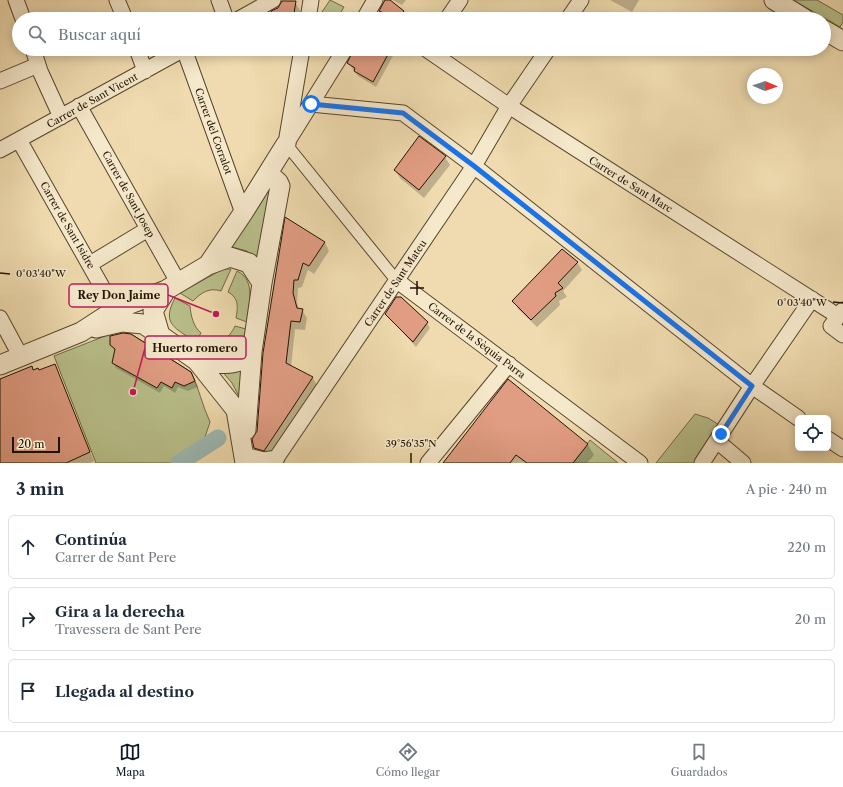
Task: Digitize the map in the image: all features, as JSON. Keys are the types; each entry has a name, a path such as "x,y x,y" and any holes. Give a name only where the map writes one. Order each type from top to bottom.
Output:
{"street":[{"path":"117,0 122,12"},
{"path":"219,0 223,12"},
{"path":"252,12 273,0"},
{"path":"309,12 311,0"},
{"path":"371,12 375,0"},
{"path":"452,12 460,0"},
{"path":"573,12 581,0"},
{"path":"774,0 794,12"},
{"path":"17,2 20,12"},
{"path":"831,34 843,42"},
{"path":"35,56 61,117"},
{"path":"140,56 145,71"},
{"name":"Carrer de Sant Vicent","path":"0,150 172,56"},
{"name":"Carrer del Corralot","path":"187,56 243,213"},
{"path":"286,144 301,56"},
{"path":"208,265 243,213 341,56"},
{"name":"Carrer de Sant Marc","path":"436,56 510,106 812,299 839,322"},
{"name":"Carrer de Sant Mateu","path":"244,459 278,461 396,280 474,166 510,106 543,56"},
{"path":"0,81 38,65"},
{"path":"311,104 403,113 474,166 752,386 795,416"},
{"name":"Carrer de Sant Josep","path":"79,106 148,229 172,286"},
{"name":"Carrer de Sant Isidre","path":"19,140 115,310"},
{"name":"Carrer de la Sèquia Parra","path":"286,144 396,280 640,463"},
{"path":"244,459 252,352 262,283 280,186 278,182 268,173"},
{"path":"90,264 148,229"},
{"path":"81,332 115,310 172,286 208,265 230,257 249,263 262,283"},
{"path":"160,334 153,311 172,286"},
{"path":"702,463 752,386 812,299"},
{"path":"0,318 21,356"},
{"path":"0,364 81,332 122,322 143,324 198,361 236,410 244,459"},
{"path":"198,361 232,364 245,360 252,352"},
{"path":"428,463 508,364"},
{"path":"717,441 743,463"},
{"path":"831,441 843,449"}],"green space":[{"path":"330,0 344,7 341,12 322,12"},
{"path":"793,0 817,0 843,15 843,22 840,27 831,22 831,12 814,12"},
{"path":"273,183 262,265 247,251 228,246"},
{"path":"223,269 231,269 221,291 209,290 193,301 180,293"},
{"path":"237,271 247,280 249,286 250,300 247,322 236,318 237,303 232,294 228,292"},
{"path":"175,298 190,306 193,321 201,333 196,342 176,329 170,320 169,314"},
{"path":"235,326 246,329 241,347 231,355 224,356 217,354 201,346 206,337 219,340 227,337 233,331"},
{"path":"123,329 191,372 196,384 210,422 203,443 185,451 173,463 96,463 54,356"},
{"path":"249,364 245,408 232,383 220,369"},
{"path":"695,414 708,418 721,426 695,463 656,463"},
{"path":"590,440 618,463 573,463"}],"building":[{"path":"385,0 390,0 404,11 381,12 379,11"},
{"path":"282,1 296,1 294,12 272,12 278,8"},
{"path":"350,56 387,56 373,82 354,71 355,68 347,63"},
{"path":"419,136 446,156 419,190 394,170"},
{"path":"285,217 325,242 309,266 303,263 298,280 294,280 293,293 297,308 303,309 300,322 291,321 286,363 313,377 264,451 254,448 252,439 257,431 263,353"},
{"path":"562,249 578,262 558,283 563,288 555,293 556,296 531,320 512,301"},
{"path":"396,297 401,297 428,322 413,342 385,314"},
{"path":"123,333 131,334 191,372 195,381 184,386 175,382 172,388 161,382 157,388 112,363 115,349 110,345 110,336"},
{"path":"55,364 90,452 66,463 0,463 0,379 32,366 33,370 38,368 39,370"},
{"path":"508,379 588,444 573,463 527,463 516,455 510,463 443,463"}],"waterway":[{"path":"179,463 218,438"}],"place":[{"name":"Rey Don Jaime","path":"216,314"},
{"name":"Huerto romero","path":"133,392"}],"route":[{"path":"311,104 403,113 474,166 752,386 721,434"}]}
